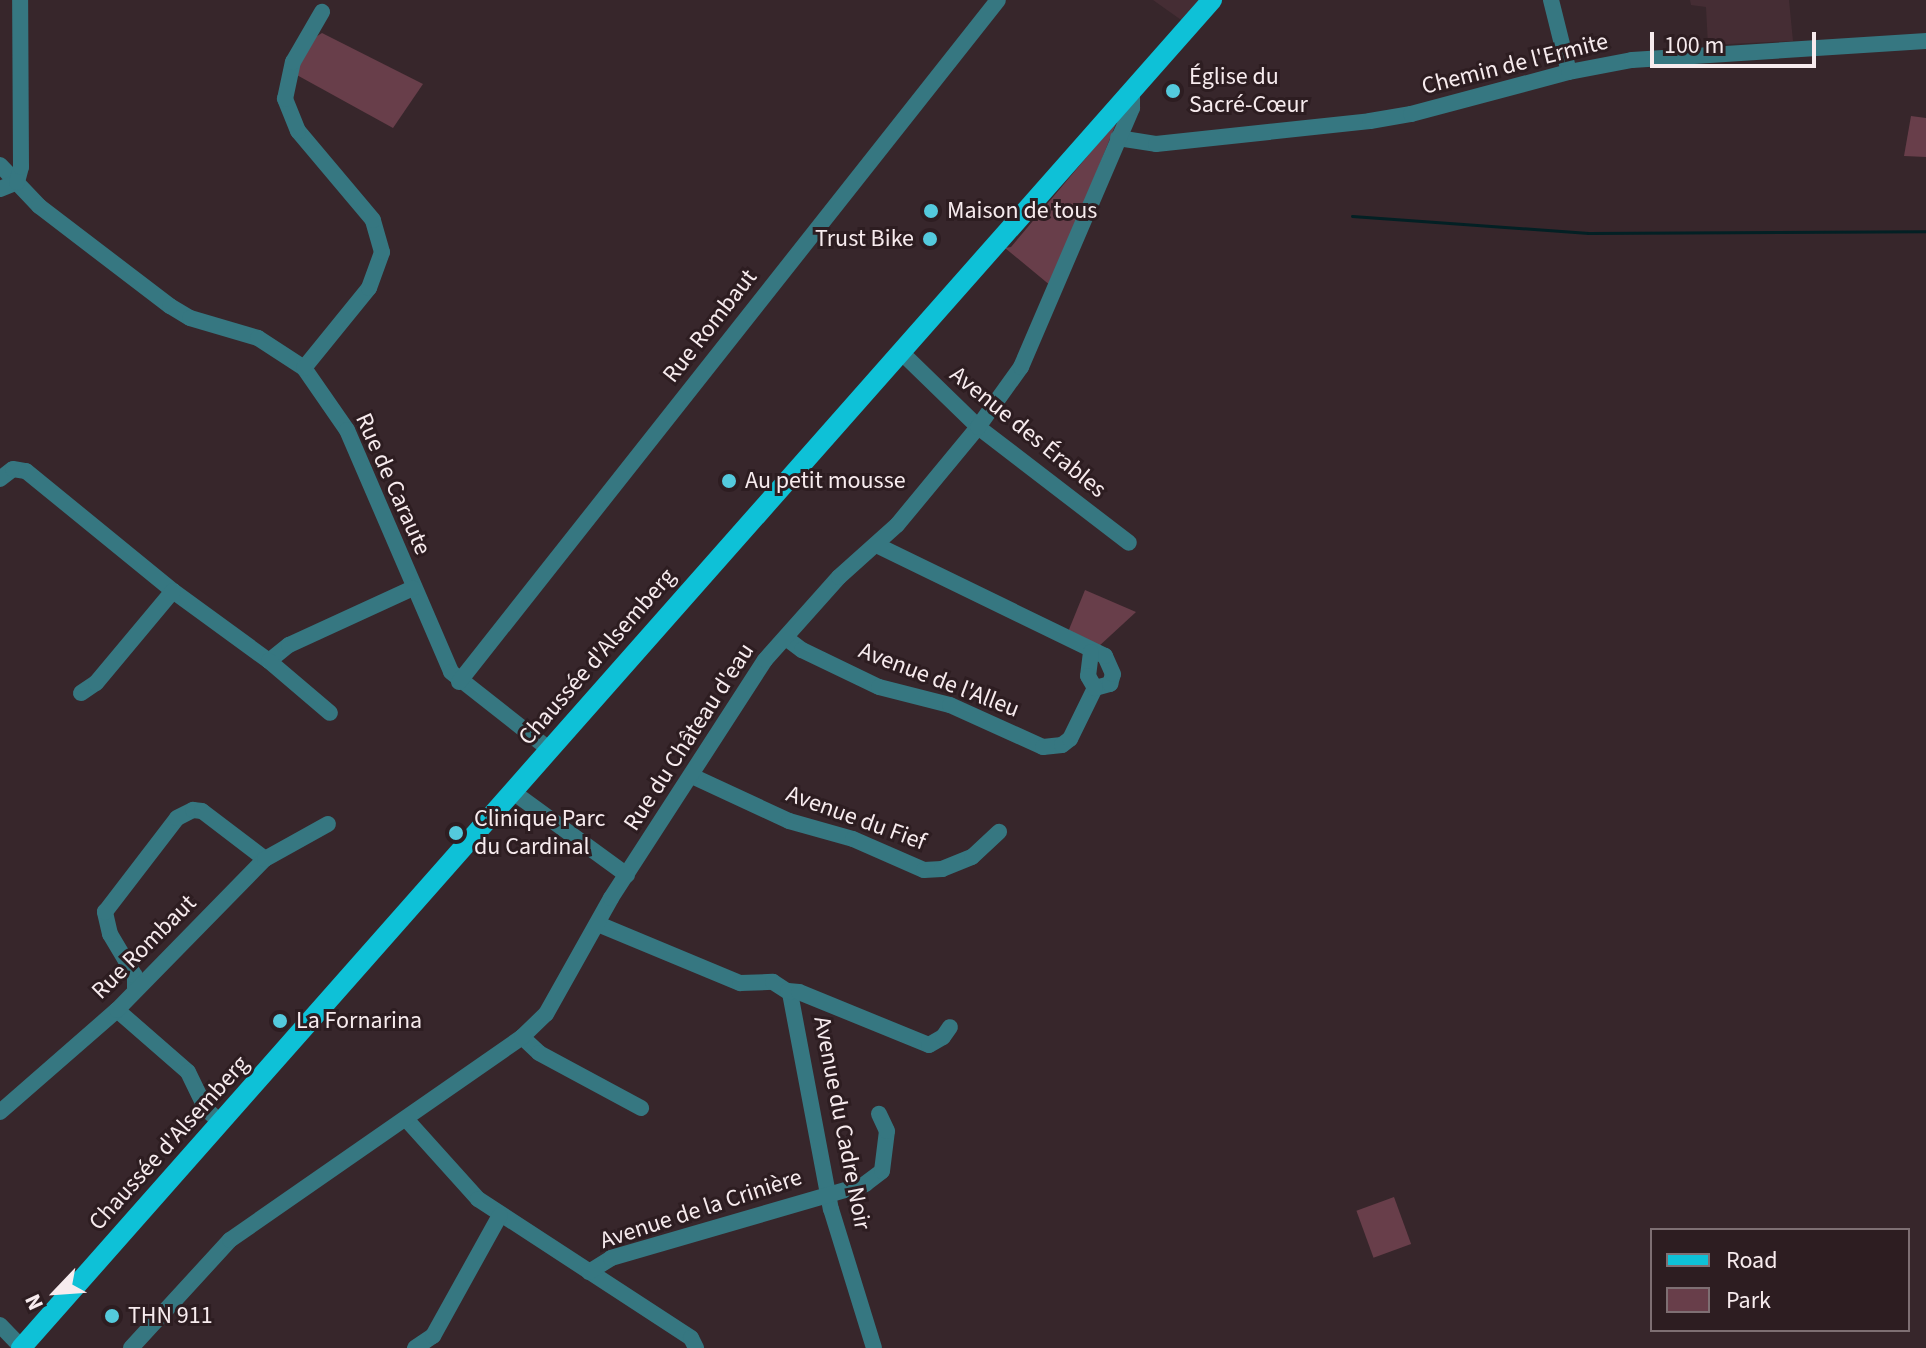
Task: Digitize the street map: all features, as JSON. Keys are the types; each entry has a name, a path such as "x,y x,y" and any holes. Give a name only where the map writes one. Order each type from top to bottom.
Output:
{"main road":[{"name":"Chaussée d'Alsemberg","path":"22,1348 1212,0"}],"street":[{"path":"0,189 17,182 21,167 20,0"},
{"name":"Rue Rombaut","path":"459,682 998,0"},
{"path":"1551,0 1569,72"},
{"path":"304,368 369,288 382,252 373,220 298,131 285,99 293,62 322,12"},
{"name":"Chemin de l'Ermite","path":"1118,138 1156,144 1370,121 1411,114 1569,72 1632,60 1926,41"},
{"name":"Rue du Château d'eau","path":"131,1348 230,1240 522,1037 546,1014 627,875 692,776 736,701 839,577 905,515 978,427 1021,367 1132,108 1132,89"},
{"name":"Rue de Caraute","path":"0,165 81,240 170,306 190,318 258,338 304,368 347,430 451,672 459,682 550,750"},
{"name":"Avenue des Érables","path":"901,352 978,427 1129,543"},
{"path":"6,474 26,471 173,591 269,661 330,713"},
{"name":"Avenue de l'Alleu","path":"786,638 802,650 879,687 950,705 1043,747 1062,745 1070,739 1095,688 1110,684 1113,674 1105,656 1091,652 1082,643 876,545"},
{"path":"269,661 289,645 413,588"},
{"path":"81,693 96,683 173,591"},
{"path":"1091,652 1088,676 1095,688"},
{"name":"Avenue du Fief","path":"692,776 789,821 853,839 924,870 942,869 972,857 999,832"},
{"path":"513,792 627,875"},
{"path":"135,988 135,976 110,934 105,912 177,818 193,810 202,811 265,859"},
{"name":"Rue Rombaut","path":"0,1112 117,1010 135,988 265,859 328,824"},
{"path":"598,924 740,983 773,982 790,995 799,992 929,1045 943,1037 950,1027"},
{"name":"Avenue du Cadre Noir","path":"790,995 828,1193 874,1348"},
{"path":"117,1010 188,1072 206,1109 221,1123"},
{"path":"522,1037 555,1063 641,1108"},
{"name":"Avenue de la Crinière","path":"589,1272 611,1258 865,1184 882,1171 887,1131 879,1114"},
{"path":"406,1119 478,1199 691,1338 696,1348"},
{"path":"415,1348 433,1336 500,1215"},
{"path":"0,1325 22,1348"}],"shaded area":[{"path":"1153,0 1200,0 1184,22"},
{"path":"1690,0 1789,0 1793,41 1708,45 1706,7 1691,5"}],"green space":[{"path":"322,33 423,84 393,128 295,74 314,38"},
{"path":"1911,116 1926,118 1926,157 1904,156"},
{"path":"1117,121 1051,286 1005,248 1011,247"},
{"path":"1085,590 1136,612 1098,647 1068,632"},
{"path":"1394,1197 1411,1244 1374,1258 1356,1211"}],"waterway":[{"path":"1352,216 1588,233 1926,231"}],"place":[{"name":"Église du Sacré-Cœur","path":"1173,91"},
{"name":"Maison de tous","path":"931,211"},
{"name":"Trust Bike","path":"930,239"},
{"name":"Au petit mousse","path":"729,481"},
{"name":"Clinique Parc du Cardinal","path":"456,833"},
{"name":"La Fornarina","path":"280,1021"},
{"name":"THN 911","path":"112,1316"}]}
